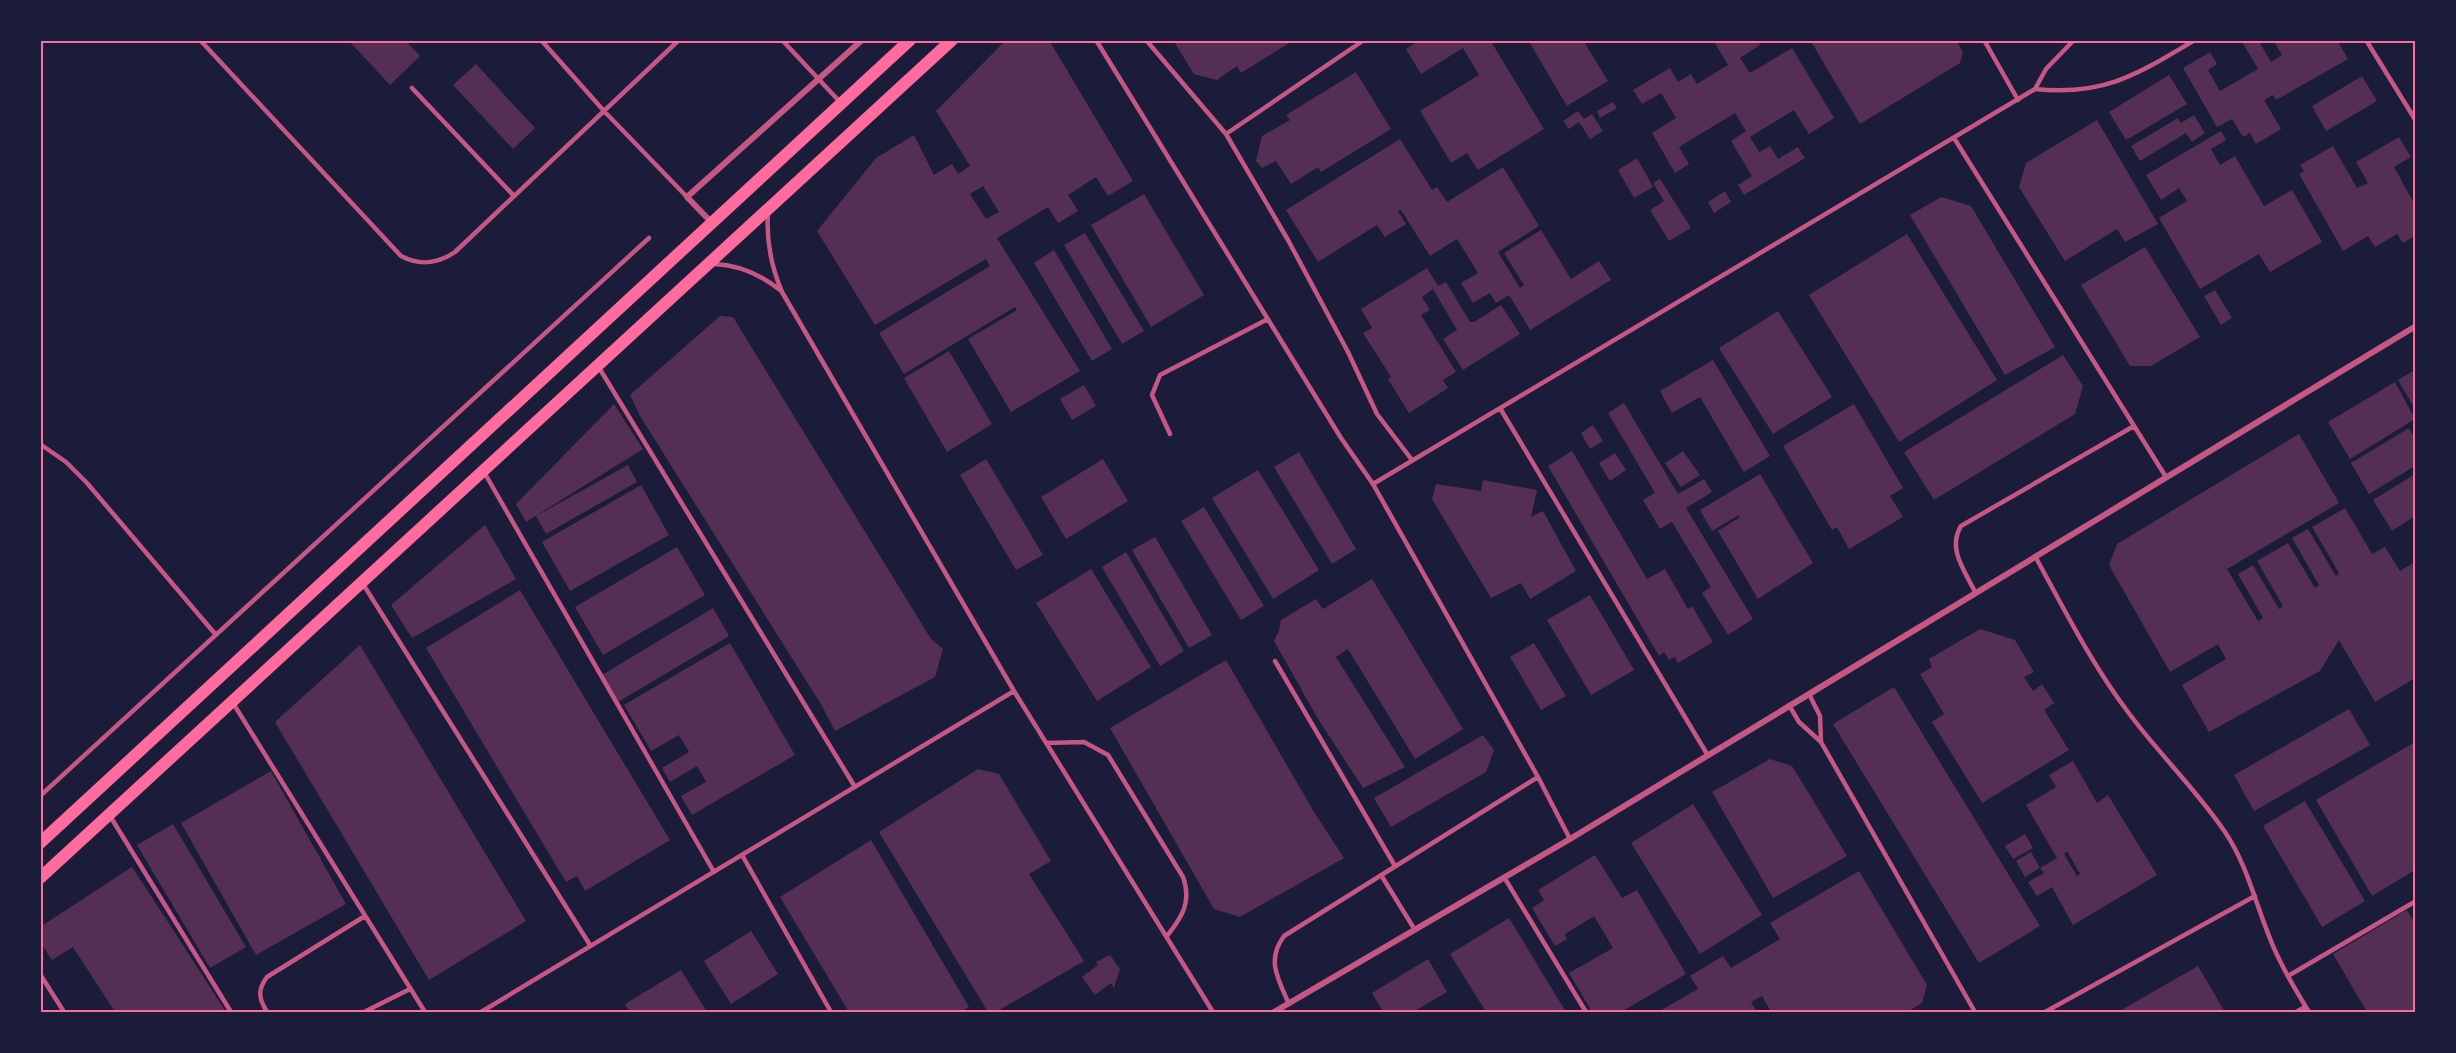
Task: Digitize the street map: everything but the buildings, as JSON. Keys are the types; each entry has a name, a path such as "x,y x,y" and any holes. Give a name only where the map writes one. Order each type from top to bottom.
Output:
{"main road":[{"path":"40,843 910,40"},
{"path":"40,878 952,40"}],"street":[{"path":"713,224 687,197 862,40"},
{"path":"1274,1012 1570,839 1808,692 2415,326"}],"lane":[{"path":"200,40 401,256 409,260 428,263 447,258 679,40"},
{"path":"542,40 604,111 687,197"},
{"path":"783,40 842,104"},
{"path":"1096,40 1341,438 1372,484 1538,777 1570,839"},
{"path":"1146,40 1226,134 1288,240 1348,352 1377,414 1412,460"},
{"path":"1226,134 1364,40"},
{"path":"1984,40 2018,100"},
{"path":"1372,484 2018,100 2035,89 2046,69 2074,40"},
{"path":"2035,89 2071,91 2106,86 2139,73 2195,40"},
{"path":"2366,40 2415,121"},
{"path":"412,88 514,196"},
{"path":"1954,138 2166,477"},
{"path":"769,207 770,259 782,292 1014,691 1213,1012"},
{"path":"40,796 649,238"},
{"path":"710,263 756,273 782,292"},
{"path":"1170,434 1152,395 1160,375 1268,319"},
{"path":"598,366 855,787"},
{"path":"1500,408 1707,754"},
{"path":"1975,592 1956,554 1954,544 1961,526 2134,426"},
{"path":"40,444 66,462 87,483 216,635"},
{"path":"484,472 714,872"},
{"path":"2035,556 2106,681 2148,739 2226,833 2242,864 2270,937 2288,976 2309,1012"},
{"path":"363,583 590,945"},
{"path":"1275,661 1395,866"},
{"path":"481,1012 1014,691"},
{"path":"1808,692 1820,716 1821,742"},
{"path":"233,703 425,1012"},
{"path":"1789,704 1799,722 1821,742 1975,1012"},
{"path":"1046,742 1084,742 1108,755 1177,867 1186,886 1187,904 1183,917 1167,936"},
{"path":"1289,1004 1276,975 1274,964 1278,944 1293,930 1538,777"},
{"path":"110,816 231,1012"},
{"path":"742,855 831,1012"},
{"path":"1381,875 1415,930"},
{"path":"1504,877 1586,1012"},
{"path":"2044,1012 2255,896"},
{"path":"2288,976 2415,901"},
{"path":"267,1012 261,1002 260,993 267,977 365,916"},
{"path":"40,974 64,1012"},
{"path":"364,1012 410,989"},
{"path":"2296,1012 2305,1007"}]}
